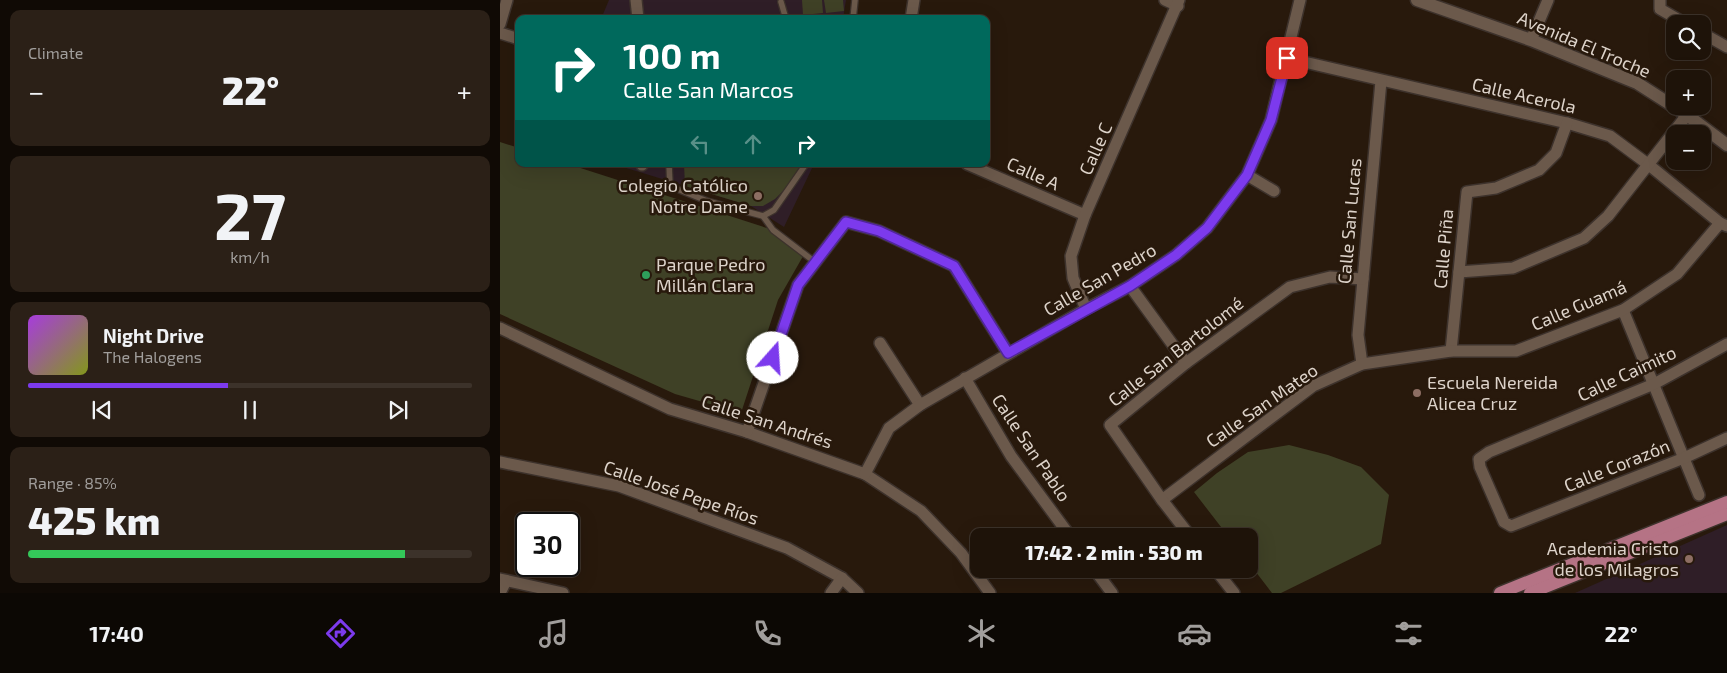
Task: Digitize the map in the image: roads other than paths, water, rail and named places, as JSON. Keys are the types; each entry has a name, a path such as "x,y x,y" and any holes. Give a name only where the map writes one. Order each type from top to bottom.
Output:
{"main road":[{"path":"1530,593 1727,502"},
{"path":"1500,593 1727,514"}],"street":[{"path":"500,24 507,0"},
{"path":"636,0 637,15"},
{"path":"912,15 914,0"},
{"name":"Calle C","path":"1086,309 1073,278 1071,256 1085,216 1179,3 1165,0"},
{"name":"Calle San Pedro","path":"865,474 889,428 920,405 1008,353 1130,286 1176,255 1207,228 1247,175 1271,120 1300,0"},
{"name":"Avenida El Troche","path":"1416,0 1531,40 1638,84 1666,101"},
{"path":"1531,40 1548,0"},
{"path":"1660,0 1660,9 1670,15"},
{"path":"500,34 515,38"},
{"path":"1711,38 1727,47"},
{"name":"Calle Acerola","path":"1287,58 1567,123 1610,136 1724,225"},
{"name":"Calle San Lucas","path":"1362,364 1358,335 1381,81"},
{"path":"1459,272 1513,268 1584,238 1608,216 1686,115"},
{"name":"Avenida El Troche","path":"1688,115 1727,146"},
{"name":"Calle Piña","path":"1451,351 1467,192 1496,188 1539,170 1556,153 1567,123"},
{"name":"Calle A","path":"974,167 1085,216"},
{"path":"1247,175 1274,191"},
{"path":"747,432 798,285 846,222 879,231 954,266 1008,353"},
{"name":"Calle Guamá","path":"1451,351 1516,351 1623,310 1677,274 1724,225"},
{"name":"Calle San Bartolomé","path":"1184,528 1110,425 1186,363 1290,287 1330,277 1363,279"},
{"path":"1130,286 1186,363"},
{"path":"1623,310 1699,495"},
{"name":"Calle San Andrés","path":"500,328 670,409 747,432 865,474 920,511 961,553 990,593"},
{"path":"880,343 920,405"},
{"name":"Calle Caimito","path":"1519,523 1511,526 1504,522 1480,467 1479,459 1489,452 1654,384 1727,344"},
{"name":"Calle San Mateo","path":"1162,500 1313,386 1362,364 1451,351"},
{"name":"Calle San Pablo","path":"965,378 1011,456 1064,528"},
{"name":"Calle Corazón","path":"1519,523 1684,458 1727,438"},
{"name":"Calle José Pepe Ríos","path":"500,462 618,486 787,548 842,578 858,593"},
{"path":"831,593 842,578"},
{"path":"1101,578 1112,593"},
{"path":"1222,578 1234,593"},
{"path":"500,593 503,580 563,593"}],"lane":[{"path":"853,15 855,0"},
{"path":"780,2 785,15"},
{"path":"669,167 670,186 707,201 763,216 773,230 816,262"},
{"path":"763,216 774,210 804,167"}],"place":[{"name":"Colegio Católico Notre Dame","path":"758,196"},
{"name":"Parque Pedro Millán Clara","path":"646,275"},
{"name":"Escuela Nereida Alicea Cruz","path":"1417,393"},
{"name":"Academia Cristo de los Milagros","path":"1689,559"}]}
